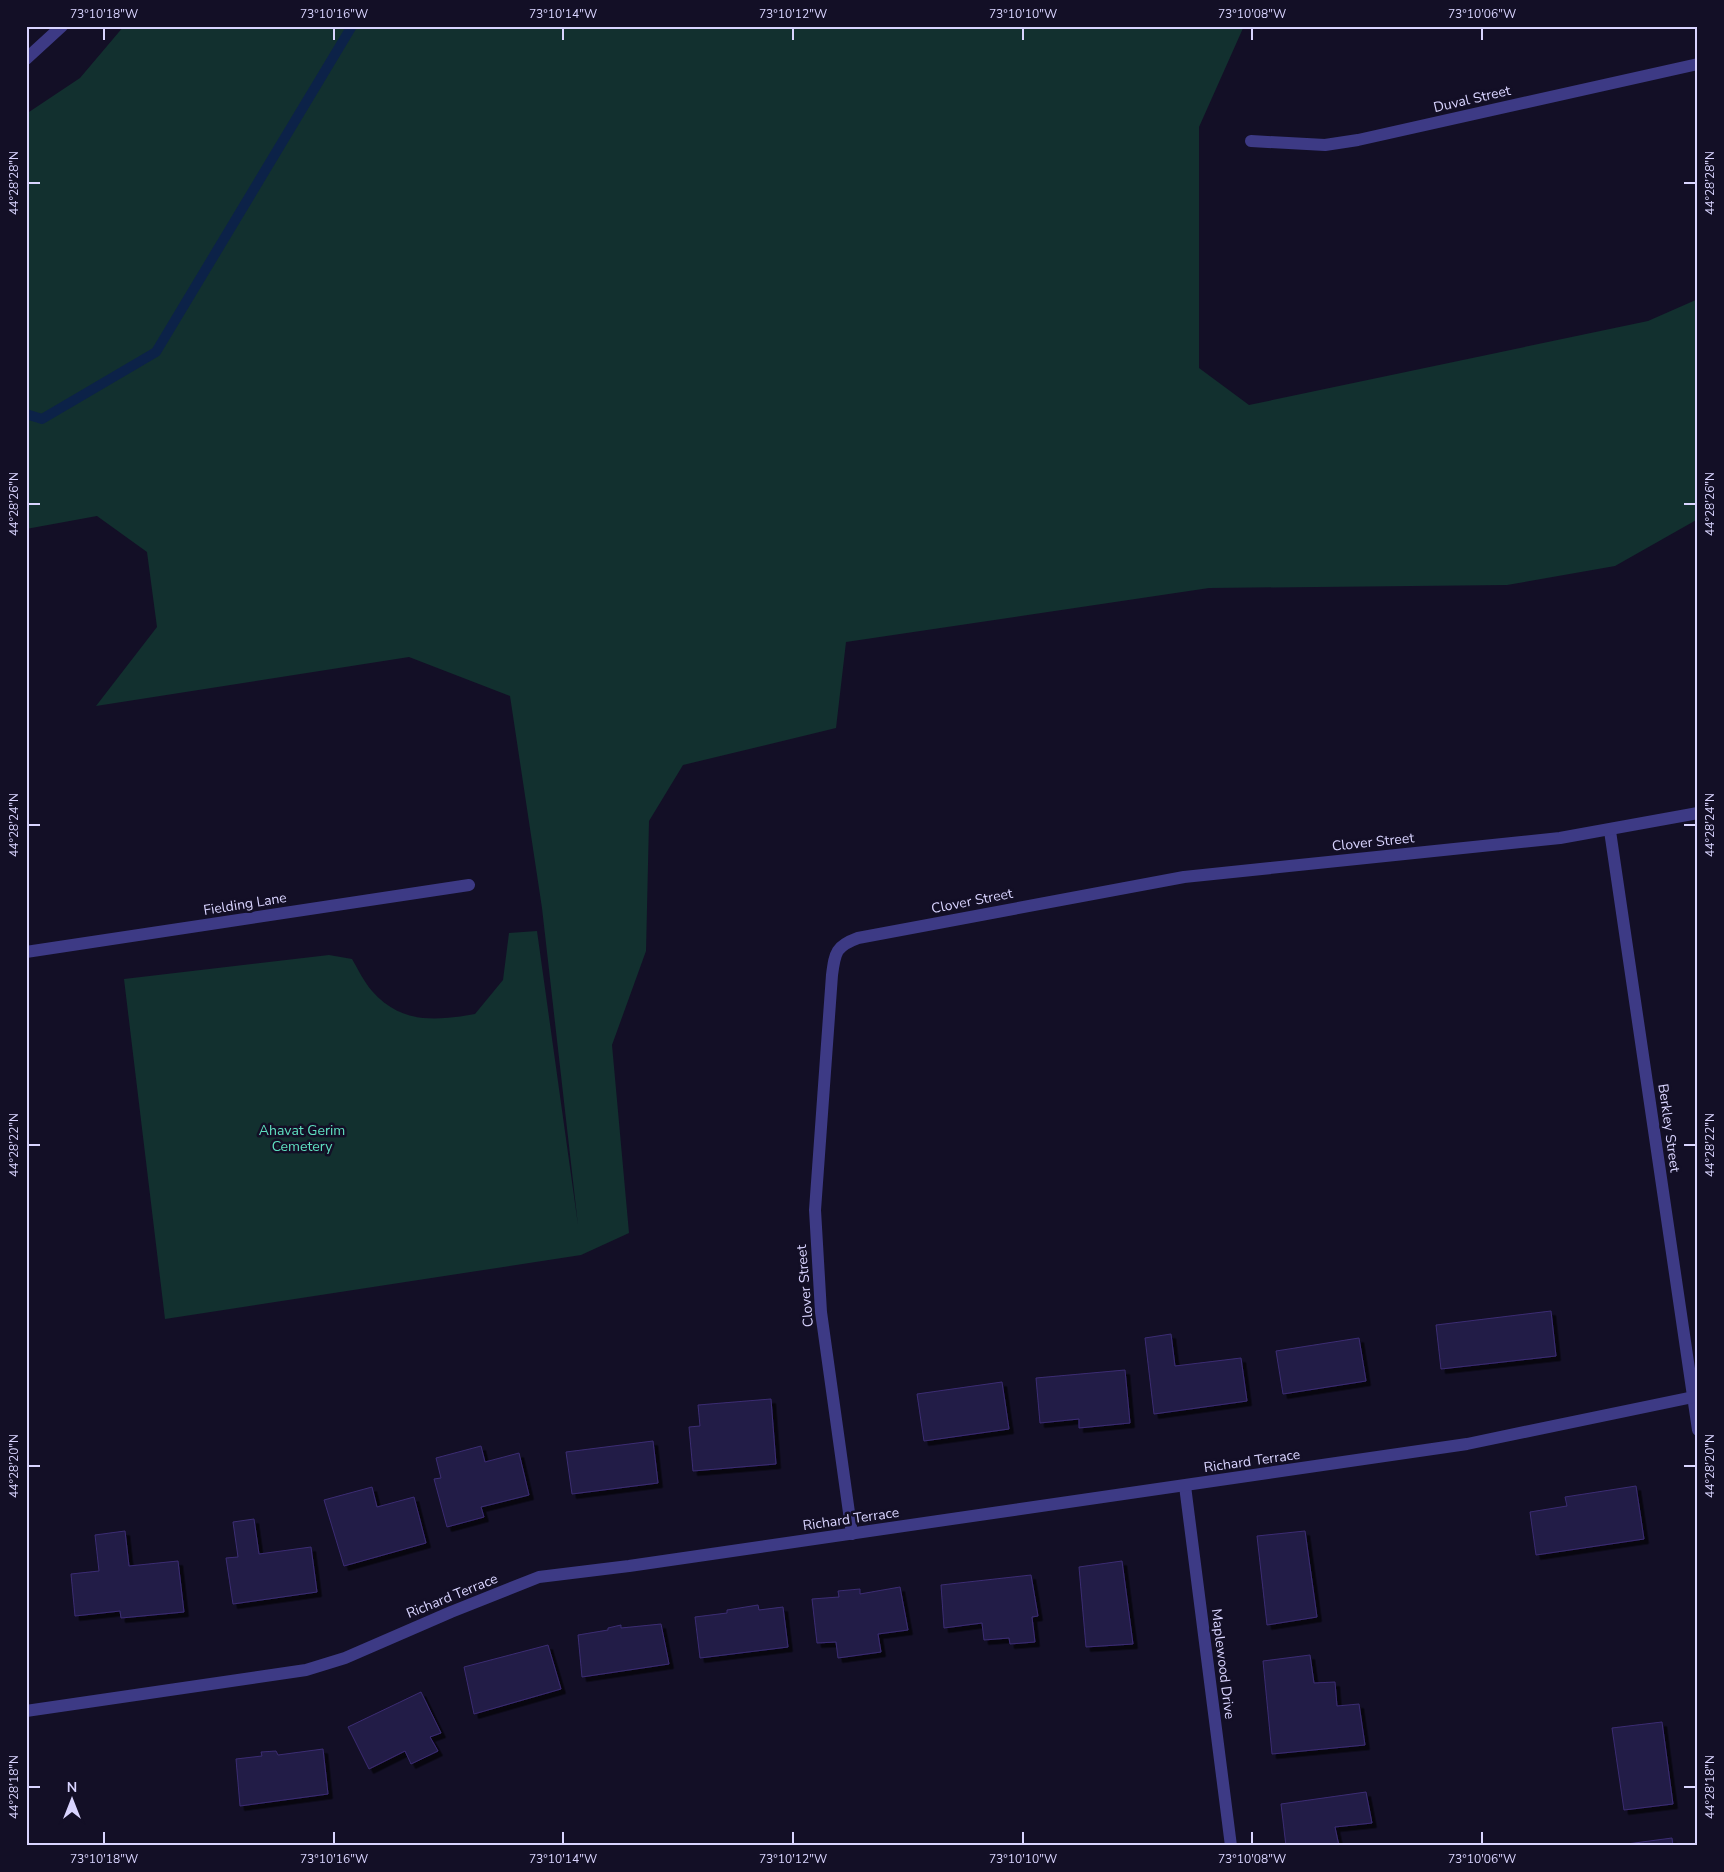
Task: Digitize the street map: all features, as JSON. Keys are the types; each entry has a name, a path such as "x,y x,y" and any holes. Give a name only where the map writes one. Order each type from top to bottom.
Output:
{"street":[{"path":"26,59 62,26"},
{"name":"Duval Street","path":"1251,141 1325,145 1358,140 1698,64"},
{"name":"Clover Street","path":"852,1534 822,1312 815,1210 832,975 834,958 842,944 858,938 1184,877 1560,838 1610,831 1698,813"},
{"name":"Berkley Street","path":"1610,831 1695,1397 1698,1430"},
{"name":"Fielding Lane","path":"26,952 468,885"},
{"name":"Richard Terrace","path":"26,1711 306,1670 345,1658 451,1612 539,1578 1467,1444 1695,1397"},
{"name":"Maplewood Drive","path":"1185,1486 1231,1846"}],"green space":[{"name":"Ahavat Gerim Cemetery","path":"124,26 1244,26 1199,127 1199,368 1249,405 1648,321 1698,299 1698,519 1615,566 1507,585 1209,588 846,642 836,728 683,765 649,821 646,951 612,1045 629,1233 581,1255 165,1319 124,979 329,955 352,959 372,991 383,1002 395,1009 419,1018 446,1018 475,1014 503,980 509,933 537,931 578,1225 542,908 510,696 409,657 96,706 157,627 147,552 97,516 26,529 26,114 80,78"}],"building":[{"path":"1551,1311 1556,1356 1441,1369 1436,1325"},
{"path":"1171,1334 1175,1366 1241,1358 1247,1401 1154,1414 1145,1338"},
{"path":"1359,1338 1366,1381 1283,1394 1276,1351"},
{"path":"1125,1370 1130,1423 1079,1428 1079,1419 1040,1423 1036,1378"},
{"path":"1002,1382 1009,1429 924,1441 917,1394"},
{"path":"771,1399 776,1464 693,1471 689,1427 700,1426 698,1405"},
{"path":"653,1441 658,1483 572,1494 566,1452"},
{"path":"481,1446 485,1462 519,1453 529,1495 481,1507 484,1517 447,1527 434,1479 441,1478 436,1458"},
{"path":"1636,1486 1644,1539 1536,1555 1530,1512 1567,1506 1565,1497"},
{"path":"372,1487 377,1507 414,1497 426,1543 344,1566 324,1500"},
{"path":"254,1519 259,1554 311,1547 317,1592 233,1604 226,1558 238,1557 233,1522"},
{"path":"125,1531 129,1566 178,1561 184,1612 121,1618 120,1611 75,1616 71,1574 99,1571 95,1535"},
{"path":"1305,1531 1317,1617 1267,1625 1257,1536"},
{"path":"1122,1561 1133,1644 1086,1647 1079,1567"},
{"path":"1031,1575 1038,1616 1032,1617 1035,1642 1010,1644 1009,1638 984,1640 982,1623 944,1628 941,1585"},
{"path":"900,1587 908,1630 878,1634 881,1652 838,1658 836,1642 817,1643 812,1599 839,1597 838,1591 860,1589 860,1594"},
{"path":"758,1605 759,1610 783,1607 788,1647 700,1658 695,1617 727,1613 727,1610"},
{"path":"661,1624 669,1664 582,1677 578,1635 608,1630 608,1628 621,1625 621,1628"},
{"path":"548,1645 561,1689 474,1714 464,1667"},
{"path":"1310,1655 1314,1683 1335,1682 1337,1706 1359,1704 1365,1745 1272,1754 1263,1661"},
{"path":"421,1692 441,1733 430,1737 438,1751 411,1764 405,1751 369,1769 348,1727"},
{"path":"1662,1722 1673,1804 1624,1810 1612,1728"},
{"path":"323,1749 328,1794 240,1806 236,1759 262,1756 261,1752 276,1751 278,1755"},
{"path":"1366,1792 1372,1823 1335,1827 1339,1846 1286,1846 1281,1804"},
{"path":"1672,1838 1673,1846 1627,1846 1627,1844"}],"waterway":[{"path":"26,414 42,419 156,352 352,26"}]}
